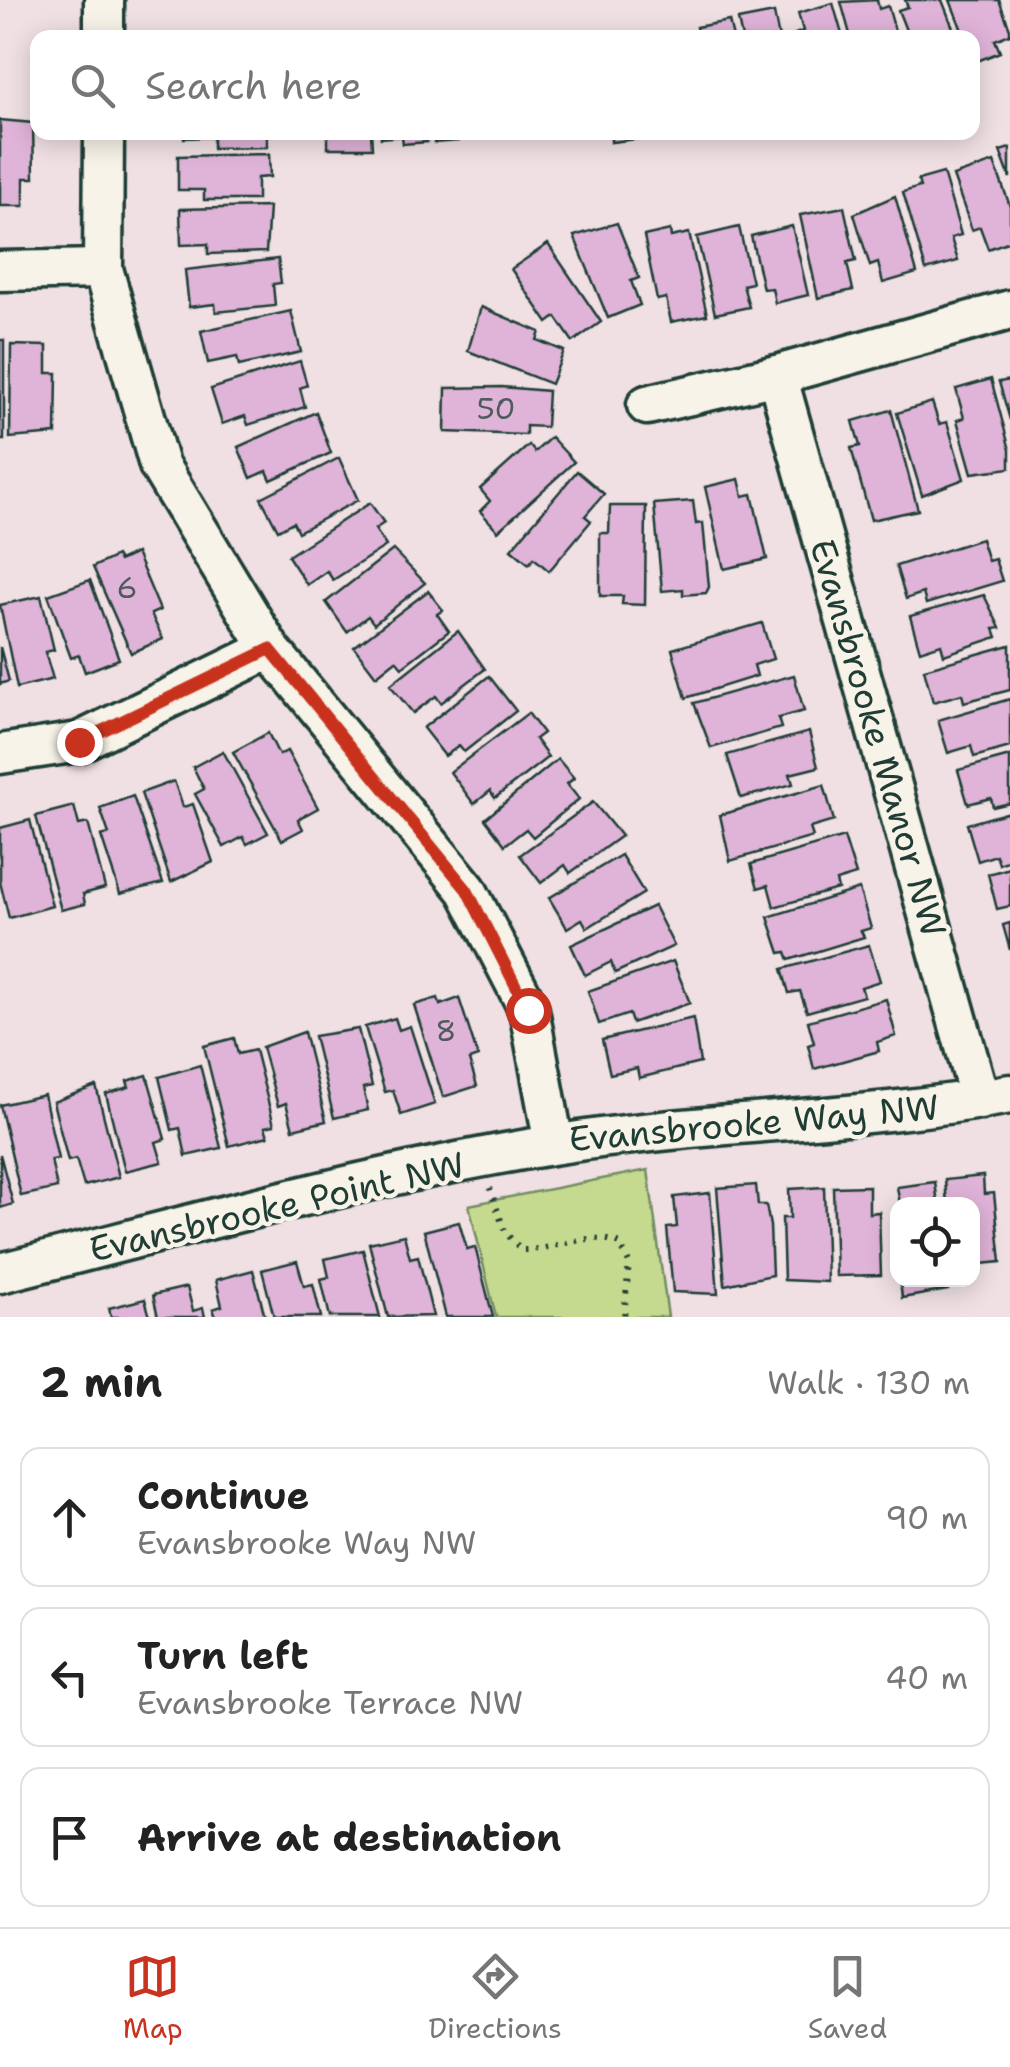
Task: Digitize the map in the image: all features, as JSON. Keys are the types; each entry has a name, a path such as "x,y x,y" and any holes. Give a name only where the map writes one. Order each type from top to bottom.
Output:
{"street":[{"path":"104,0 104,30"},
{"name":"Evansbrooke Way NW","path":"104,140 103,269 159,464 270,649 467,890 528,1010 554,1144 995,1097"},
{"path":"0,271 103,269"},
{"path":"647,404 777,375 1010,310"},
{"name":"Evansbrooke Manor NW","path":"777,375 995,1097"},
{"path":"0,754 79,742 270,649"},
{"name":"Evansbrooke Point NW","path":"0,1273 554,1144"}],"path":[{"path":"481,1159 506,1232 521,1250 548,1251 589,1237 620,1244 629,1262 624,1317"}],"green space":[{"path":"648,1170 668,1317 496,1317 469,1205"}],"building":[{"path":"877,0 879,9 888,6 895,30 849,30 841,2"},
{"path":"905,0 942,0 954,30 906,30 898,10 908,7"},
{"path":"950,0 999,0 1010,34 995,40 1000,52 980,60 980,30 962,30"},
{"path":"833,3 841,30 803,30 798,13"},
{"path":"774,13 777,30 740,30 738,20"},
{"path":"729,21 731,30 697,30 696,27"},
{"path":"0,120 30,123 34,178 24,178 24,206 0,206"},
{"path":"213,140 267,140 267,147 213,148"},
{"path":"328,140 372,140 372,148 328,148"},
{"path":"402,140 427,140 427,142 403,144"},
{"path":"1010,148 1010,178 1000,151"},
{"path":"269,154 270,177 257,178 257,200 204,200 204,190 178,190 178,156"},
{"path":"994,162 1010,206 1010,241 988,249 980,227 972,230 953,176"},
{"path":"943,173 961,235 951,238 958,261 926,270 903,192 920,187 918,180"},
{"path":"895,196 917,273 883,283 878,263 870,266 854,214"},
{"path":"269,207 266,252 208,254 208,244 181,245 180,209"},
{"path":"844,207 856,261 847,263 853,290 818,298 800,215"},
{"path":"617,223 639,278 631,281 640,305 608,318 574,236"},
{"path":"792,226 808,295 775,303 772,288 763,289 751,236"},
{"path":"739,227 752,283 743,285 749,307 715,314 697,237"},
{"path":"670,230 671,237 689,233 707,315 671,322 666,298 657,300 644,236"},
{"path":"548,244 601,322 573,342 556,317 548,323 511,269"},
{"path":"278,259 281,283 273,284 275,306 216,312 215,304 189,307 185,270"},
{"path":"481,307 540,332 537,340 564,351 551,384 468,351"},
{"path":"291,311 301,352 239,366 237,357 208,363 201,331"},
{"path":"0,340 4,340 4,440 0,440"},
{"path":"11,345 47,346 47,373 57,373 56,434 10,438"},
{"path":"300,361 307,385 300,388 305,407 248,425 245,416 222,424 211,389"},
{"path":"991,379 1010,450 1010,468 972,473 957,420 964,418 956,389"},
{"path":"1010,380 1010,420 999,382"},
{"path":"446,388 548,391 546,427 526,426 526,435 445,432"},
{"path":"932,402 939,424 947,422 964,479 922,495 897,413"},
{"path":"891,410 918,510 871,520 851,448 860,446 853,421"},
{"path":"316,412 331,453 271,480 267,471 251,478 238,447"},
{"path":"551,437 574,462 498,531 480,511 490,501 480,489 529,445 535,452"},
{"path":"339,458 358,500 298,532 293,522 278,530 261,498"},
{"path":"577,471 604,494 585,516 591,521 549,571 534,558 529,564 511,549"},
{"path":"739,479 743,496 752,494 767,559 724,569 705,487"},
{"path":"693,501 696,524 703,523 709,587 706,593 683,595 683,589 662,591 654,504"},
{"path":"370,503 384,523 375,529 386,546 333,580 327,571 307,585 288,556"},
{"path":"610,506 646,506 645,605 622,604 623,596 600,596 600,533 609,533"},
{"path":"981,539 988,561 995,559 1002,581 926,604 923,593 906,599 896,566"},
{"path":"393,550 425,583 374,624 368,616 347,632 326,602"},
{"path":"136,553 160,610 151,614 163,639 131,653 93,567 116,556 119,561"},
{"path":"90,580 119,659 85,672 79,655 71,658 48,595"},
{"path":"428,591 443,610 437,614 449,631 402,667 396,660 376,676 354,647"},
{"path":"984,595 1000,628 994,629 997,637 944,655 941,644 920,651 910,616"},
{"path":"41,596 54,650 45,652 53,679 17,688 0,605"},
{"path":"762,623 773,659 754,665 757,676 686,698 672,649"},
{"path":"458,631 485,669 441,703 436,696 413,713 390,685"},
{"path":"1010,645 1010,690 964,702 962,694 933,702 924,669"},
{"path":"0,647 9,681 0,684"},
{"path":"794,675 804,711 778,718 781,728 711,748 694,703"},
{"path":"489,676 516,711 464,752 459,746 445,756 423,728"},
{"path":"1010,699 1010,747 974,757 971,746 948,753 938,720"},
{"path":"528,713 543,733 535,739 548,757 495,798 490,791 474,804 450,772"},
{"path":"809,732 818,767 790,774 793,784 741,798 727,755"},
{"path":"268,733 279,755 287,751 318,808 298,819 303,829 282,840 233,752"},
{"path":"223,751 268,833 247,844 243,837 224,847 195,794 204,789 193,767"},
{"path":"1010,756 1010,803 993,807 991,798 968,804 958,770"},
{"path":"558,759 574,778 567,784 579,799 533,837 526,829 505,845 485,819"},
{"path":"174,781 183,807 193,804 213,862 171,882 141,793"},
{"path":"824,785 834,821 810,828 813,837 730,861 720,815"},
{"path":"133,796 163,883 120,894 101,836 109,834 100,808"},
{"path":"593,802 621,836 570,873 565,865 541,883 520,855"},
{"path":"74,806 79,825 88,823 105,888 83,894 85,904 61,910 36,816"},
{"path":"1010,812 1010,860 999,864 996,855 978,861 967,824"},
{"path":"30,820 52,906 9,918 0,882 0,828"},
{"path":"844,837 856,875 836,881 838,889 774,907 768,885 758,888 751,864"},
{"path":"621,855 644,893 587,928 582,919 567,928 549,898"},
{"path":"1010,868 1010,906 997,909 988,874"},
{"path":"859,889 871,928 861,931 864,937 789,960 786,952 780,953 768,917"},
{"path":"654,906 674,946 615,973 611,962 585,975 571,945"},
{"path":"1010,923 1010,950 1003,925"},
{"path":"869,945 880,981 861,987 864,996 807,1012 800,991 789,993 782,969"},
{"path":"673,961 690,1003 632,1023 629,1014 599,1024 588,991"},
{"path":"438,998 440,1005 459,998 478,1057 469,1060 477,1086 443,1097 414,1005"},
{"path":"886,999 896,1036 877,1042 879,1051 814,1069 808,1045 814,1043 808,1021"},
{"path":"395,1018 399,1030 410,1026 435,1104 401,1115 393,1090 385,1092 365,1027"},
{"path":"693,1018 700,1063 639,1078 637,1068 610,1074 602,1040"},
{"path":"358,1029 372,1086 363,1088 368,1110 334,1118 314,1036"},
{"path":"304,1032 326,1121 293,1129 286,1103 278,1106 262,1047"},
{"path":"234,1038 238,1054 255,1050 274,1125 265,1127 268,1136 229,1146 204,1046"},
{"path":"200,1065 221,1148 186,1156 180,1128 172,1130 159,1077"},
{"path":"147,1075 165,1139 156,1142 162,1162 125,1171 106,1094 129,1087 127,1081"},
{"path":"96,1086 119,1177 84,1186 76,1159 68,1161 53,1102"},
{"path":"44,1095 58,1159 51,1160 57,1188 21,1196 0,1105"},
{"path":"0,1154 13,1204 0,1208"},
{"path":"983,1176 984,1194 994,1193 1001,1262 980,1264 980,1197 946,1197 945,1180"},
{"path":"935,1182 937,1197 899,1197 897,1187"},
{"path":"756,1185 758,1205 766,1205 770,1226 772,1275 725,1285 717,1188"},
{"path":"869,1186 869,1213 879,1212 881,1275 836,1276 833,1187"},
{"path":"824,1187 827,1282 784,1280 782,1218 790,1218 789,1189"},
{"path":"710,1193 718,1294 673,1292 667,1228 677,1227 674,1197"},
{"path":"459,1222 467,1249 475,1247 493,1317 446,1317 424,1231"},
{"path":"404,1235 410,1258 418,1256 433,1316 388,1317 369,1243"},
{"path":"363,1250 380,1317 330,1317 321,1279 329,1277 325,1259"},
{"path":"297,1261 304,1286 313,1284 321,1317 274,1317 262,1270"},
{"path":"253,1270 265,1317 216,1317 213,1309 222,1306 216,1280"},
{"path":"187,1287 193,1311 203,1308 205,1317 158,1317 153,1295"},
{"path":"901,1287 947,1287 948,1290 902,1298"},
{"path":"145,1299 150,1317 111,1317 109,1308"}],"route":[{"path":"79,742 270,649 467,890 528,1010"}]}
